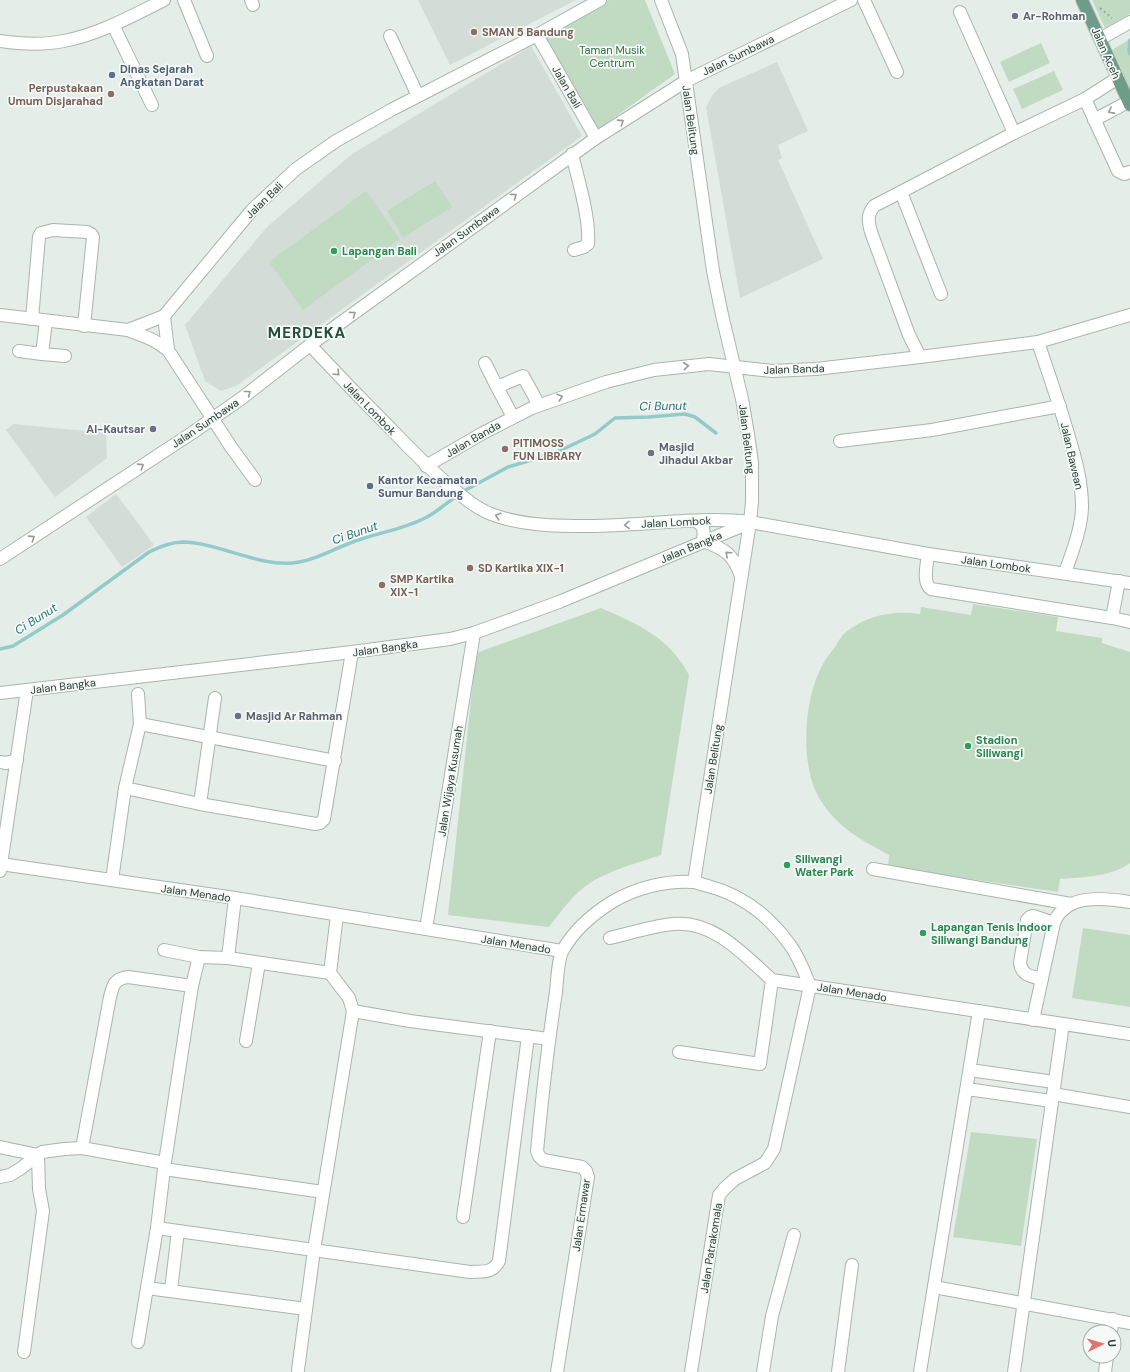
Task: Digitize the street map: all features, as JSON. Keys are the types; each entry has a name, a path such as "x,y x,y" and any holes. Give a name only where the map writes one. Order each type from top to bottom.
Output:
{"main road":[{"name":"Jalan Aceh","path":"1082,0 1129,104"}],"street":[{"path":"0,41 40,44 64,41 90,34 113,25 164,0"},
{"path":"184,0 207,56"},
{"name":"Jalan Bali","path":"0,315 128,330 164,316 252,210 296,169 336,141 600,0"},
{"name":"Jalan Belitung","path":"661,0 682,54 713,271 743,406 752,463 752,502 750,522 694,882"},
{"name":"Jalan Sumbawa","path":"0,559 242,398 310,345 596,138 686,81 851,0"},
{"path":"864,0 897,72"},
{"path":"960,12 1014,133"},
{"path":"1100,39 1130,22"},
{"path":"113,25 152,105"},
{"name":"Jalan Bali","path":"537,35 596,138"},
{"path":"390,36 418,96"},
{"path":"920,357 909,335 871,232 868,221 869,212 874,206 900,192 1014,133 1085,99 1118,78"},
{"path":"1085,99 1118,171 1124,174 1130,172"},
{"path":"1094,120 1129,104"},
{"path":"572,154 589,234 588,244 574,250"},
{"path":"900,192 941,294"},
{"path":"32,319 39,237 41,233 48,230 87,232 91,234 92,238 84,326"},
{"name":"Jalan Banda","path":"426,466 513,417 539,405 606,382 654,370 696,364 734,366 772,371 816,369 920,357 1038,342 1130,315"},
{"path":"164,316 168,350"},
{"path":"42,354 46,321"},
{"path":"128,330 149,337 159,342 168,350 231,447 255,480"},
{"name":"Jalan Bawean","path":"1038,342 1073,448 1080,480 1082,506 1078,532 1065,573"},
{"name":"Jalan Lombok","path":"310,345 426,466 460,495 489,513 508,520 549,525 601,526 727,520 750,522 928,554 1125,582"},
{"path":"19,351 65,356"},
{"path":"485,363 513,417"},
{"path":"497,387 523,376 539,405"},
{"path":"840,441 932,430 1060,406"},
{"path":"695,521 701,523 704,528 703,541 727,552 737,564 742,577"},
{"name":"Jalan Bangka","path":"0,693 352,652 450,638 474,633 559,602 750,522"},
{"path":"928,554 926,581 930,589 1130,622"},
{"path":"1112,618 1125,582"},
{"name":"Jalan Wijaya Kusumah","path":"426,929 474,633"},
{"path":"125,788 200,804 316,824 320,823 324,819 352,652"},
{"path":"0,867 28,690"},
{"path":"112,880 125,788 140,724 138,694"},
{"path":"200,804 216,698"},
{"path":"140,724 335,760"},
{"path":"0,762 6,763 17,760"},
{"name":"Jalan Menado","path":"0,867 112,880 235,898 562,951 573,935 587,921 619,898 636,891 655,886 694,882 739,898 758,911 776,927 791,946 803,966 810,986 1130,1034"},
{"path":"873,868 1071,904 1100,899 1130,902"},
{"path":"228,958 235,898"},
{"path":"1033,1020 1054,923 1063,909 1071,904"},
{"path":"298,1370 314,1250 353,1011 349,998 330,973 337,915"},
{"path":"1042,979 1025,974 1021,970 1020,963 1027,920 1033,916 1054,923"},
{"path":"610,938 674,924 702,926 728,941 772,980 810,986"},
{"path":"164,950 330,973"},
{"name":"Jalan Ermawar","path":"557,1372 588,1177 586,1171 582,1167 543,1160 537,1151 549,1039 562,951"},
{"path":"138,1342 157,1228 192,986 199,956"},
{"path":"246,1041 259,963"},
{"path":"82,1148 110,997 112,987 115,982 120,978 128,977 192,986"},
{"path":"679,1052 760,1064 772,980"},
{"name":"Jalan Patrakomala","path":"691,1372 719,1195 735,1180 765,1163 774,1149 810,986"},
{"path":"353,1011 410,1021 490,1030 549,1039"},
{"path":"920,1372 979,1011"},
{"path":"1014,1372 1063,1024"},
{"path":"463,1217 490,1030"},
{"path":"157,1228 470,1272 492,1270 496,1267 499,1261 528,1036"},
{"path":"970,1070 1053,1092 1130,1107"},
{"path":"967,1089 1053,1092"},
{"path":"0,1147 38,1155"},
{"path":"0,1177 10,1175 42,1152 48,1150 82,1148 165,1166 323,1192"},
{"path":"24,1352 43,1211 39,1189 38,1155"},
{"path":"171,1290 178,1231"},
{"path":"763,1372 772,1316 794,1235"},
{"path":"838,1372 852,1265"},
{"path":"147,1288 306,1308"},
{"path":"934,1288 1130,1323"},
{"path":"1112,1324 1113,1319"}],"path":[{"path":"1099,5 1101,10 1112,18 1117,17"}],"shaded area":[{"name":"SMAN 5 Bandung","path":"418,0 576,0 450,65"},
{"path":"531,46 582,136 236,386 221,391 205,381 185,325 267,227 352,154"},
{"path":"777,62 808,131 778,145 782,158 778,160 823,259 740,298 706,107 713,94 719,88"},
{"path":"13,424 106,433 107,458 55,497 6,430"},
{"path":"116,494 154,545 122,567 86,517"}],"green space":[{"name":"Taman Musik Centrum","path":"609,0 645,0 675,74 597,130 543,37"},
{"path":"1092,0 1130,0 1130,14 1105,28"},
{"path":"1130,39 1130,103 1107,53"},
{"path":"1041,43 1050,63 1009,82 1000,62"},
{"path":"1054,71 1063,90 1022,109 1013,89"},
{"name":"Lapangan Bali","path":"435,181 452,207 403,238 387,211"},
{"name":"Lapangan Bali","path":"366,191 400,239 303,310 269,262"},
{"name":"Stadion Siliwangi","path":"973,604 1058,617 1056,631 1102,638 1102,643 1130,652 1130,863 1122,868 1096,876 1060,879 1058,892 888,867 889,855 860,839 843,826 835,819 821,801 814,787 809,770 806,733 808,714 811,695 816,679 824,662 841,637 854,626 863,621 881,615 891,613 920,614 921,607 971,615"},
{"path":"601,608 640,626 663,642 681,662 689,675 661,855 619,869 590,883 564,907 549,927 448,915 476,653"},
{"path":"1083,928 1130,935 1130,1007 1072,998"},
{"path":"971,1132 1037,1139 1021,1246 953,1237"}],"waterway":[{"path":"1130,40 1130,54"},
{"name":"Ci Bunut","path":"462,492 508,467 555,453 595,434 615,418 685,414 695,417 716,433"},
{"name":"Ci Bunut","path":"0,649 13,646 63,615 149,552 165,545 179,542 197,543 265,561 279,563 301,562 362,539 416,522 429,516 457,496"}],"place":[{"name":"Ar-Rohman","path":"1015,16"},
{"name":"SMAN 5 Bandung","path":"474,32"},
{"name":"Dinas Sejarah Angkatan Darat","path":"112,75"},
{"name":"Perpustakaan Umum Disjarahad","path":"111,94"},
{"name":"Lapangan Bali","path":"334,251"},
{"name":"Al-Kautsar","path":"153,429"},
{"name":"PITIMOSS FUN LIBRARY","path":"505,449"},
{"name":"Masjid Jihadul Akbar","path":"651,453"},
{"name":"Kantor Kecamatan Sumur Bandung","path":"370,486"},
{"name":"SD Kartika XIX-1","path":"470,568"},
{"name":"SMP Kartika XIX-1","path":"382,585"},
{"name":"Masjid Ar Rahman","path":"238,716"},
{"name":"Stadion Siliwangi","path":"968,746"},
{"name":"Siliwangi Water Park","path":"787,865"},
{"name":"Lapangan Tenis Indoor Siliwangi Bandung","path":"923,933"}],"district":[{"name":"MERDEKA","path":"307,333"}]}
